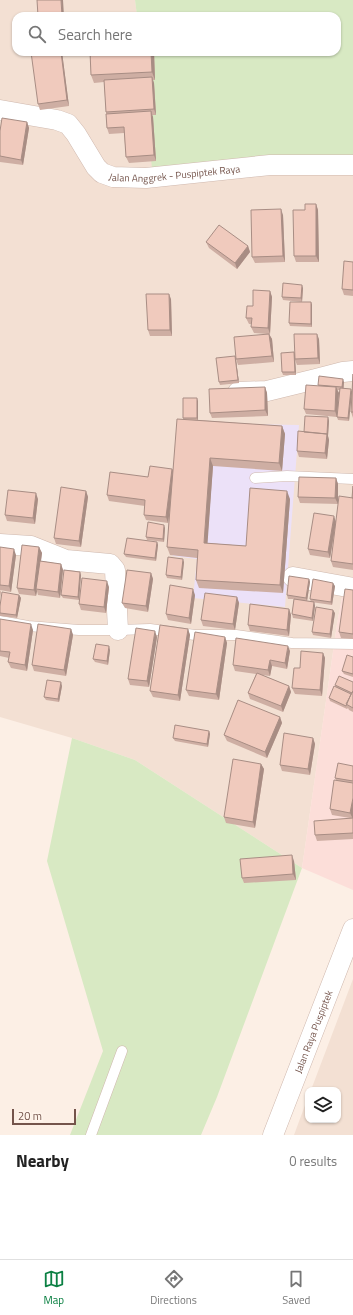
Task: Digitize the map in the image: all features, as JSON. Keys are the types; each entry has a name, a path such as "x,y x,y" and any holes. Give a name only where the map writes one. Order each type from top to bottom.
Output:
{"street":[{"name":"Jalan Anggrek - Puspiptek Raya","path":"0,110 57,120 68,124 76,134 96,167 102,173 113,177 146,178 270,165 353,166"},
{"path":"217,392 267,391 343,372 353,371"},
{"path":"0,544 30,546 66,560 110,564 115,570 118,630"},
{"path":"293,577 353,588"},
{"name":"Jalan Raya Puspiptek","path":"273,1135 353,928"}],"lane":[{"path":"255,478 287,476 353,479"},
{"path":"0,621 28,626 79,630 150,629 195,635 236,635 292,643 353,644"},
{"path":"91,1135 122,1051"}],"shaded area":[{"path":"0,0 135,0 136,12 12,12 12,56 147,56 353,172 353,583 343,592 337,624 302,868 135,760 72,738 0,717"},
{"path":"178,423 299,425 285,607 193,598 197,559 173,556 167,544"},
{"path":"353,583 353,890 302,868 337,624 343,592"},
{"path":"353,979 353,1135 294,1135 305,1105 305,1123 341,1123 341,1087 312,1087"}],"green space":[{"path":"135,0 353,0 353,172 153,178 140,56 341,56 341,12 136,12"},
{"path":"72,738 135,760 302,868 217,1097 201,1135 70,1135 103,1051 47,861"}],"building":[{"path":"37,0 61,0 62,12 38,12"},
{"path":"32,56 62,56 67,100 38,104"},
{"path":"90,56 151,56 152,72 91,75"},
{"path":"152,77 154,109 106,112 104,80"},
{"path":"151,111 154,155 126,157 124,127 107,128 106,114"},
{"path":"2,118 27,122 21,160 0,156 0,131"},
{"path":"305,204 316,204 316,256 294,256 293,210 305,210"},
{"path":"281,209 283,256 252,257 251,210"},
{"path":"219,225 248,246 235,263 206,242"},
{"path":"344,261 353,262 353,290 342,289"},
{"path":"283,283 302,285 301,298 282,297"},
{"path":"253,290 270,291 268,328 251,327 252,318 246,318 247,306 253,306"},
{"path":"146,294 169,294 170,330 148,330"},
{"path":"290,302 311,302 311,324 289,323"},
{"path":"269,334 272,356 236,359 234,337"},
{"path":"294,334 317,334 318,358 295,359"},
{"path":"294,352 295,372 282,372 281,353"},
{"path":"235,356 238,380 219,382 216,358"},
{"path":"353,374 353,412 351,412"},
{"path":"319,376 343,379 342,387 318,385"},
{"path":"306,385 336,387 335,411 304,409"},
{"path":"265,387 265,410 210,413 209,389"},
{"path":"340,388 351,389 348,418 337,417"},
{"path":"183,398 197,398 197,418 183,418"},
{"path":"305,416 328,417 327,434 304,432"},
{"path":"177,419 282,426 279,463 210,458 204,543 246,546 250,488 287,491 280,585 196,580 198,550 167,547"},
{"path":"298,431 327,434 325,453 297,451"},
{"path":"150,466 172,469 166,517 144,515 145,500 107,495 110,472 148,477"},
{"path":"299,477 336,478 335,498 298,497"},
{"path":"61,487 86,491 79,541 54,538"},
{"path":"8,490 36,493 33,518 5,515"},
{"path":"339,496 353,498 353,564 331,561"},
{"path":"314,513 334,516 328,552 308,549"},
{"path":"148,522 164,525 163,539 146,537"},
{"path":"127,538 157,542 155,558 124,554"},
{"path":"22,545 39,547 34,590 17,588"},
{"path":"0,547 14,549 9,586 0,585"},
{"path":"168,557 183,559 181,577 166,575"},
{"path":"40,561 61,564 58,592 36,589"},
{"path":"64,570 80,572 78,597 61,595"},
{"path":"127,570 151,573 146,606 122,603"},
{"path":"289,576 309,579 306,598 287,595"},
{"path":"82,578 107,581 104,607 79,604"},
{"path":"313,579 333,583 331,602 310,599"},
{"path":"170,585 193,589 189,618 166,614"},
{"path":"345,589 353,590 353,634 339,632"},
{"path":"2,592 19,595 16,615 0,613"},
{"path":"205,593 237,597 233,624 201,620"},
{"path":"294,599 314,602 312,618 292,614"},
{"path":"250,604 289,609 287,630 248,625"},
{"path":"316,607 333,610 330,634 312,632"},
{"path":"0,619 31,624 25,665 8,662 10,652 0,651"},
{"path":"38,624 71,629 64,670 32,665"},
{"path":"160,625 188,629 178,695 150,691"},
{"path":"136,628 155,631 147,681 128,679"},
{"path":"195,632 225,637 216,694 186,690"},
{"path":"236,638 288,646 285,663 270,660 268,670 233,665"},
{"path":"96,644 109,646 107,661 93,659"},
{"path":"301,651 323,653 320,690 292,688 294,668 300,668"},
{"path":"347,655 353,657 353,674 342,671"},
{"path":"257,673 289,686 281,706 248,693"},
{"path":"339,676 353,682 352,693 335,685"},
{"path":"47,680 61,682 58,699 44,697"},
{"path":"334,686 351,694 346,706 329,698"},
{"path":"353,691 353,708 346,704"},
{"path":"238,700 280,717 265,752 224,735"},
{"path":"175,725 209,731 207,744 173,738"},
{"path":"284,733 313,738 308,769 280,765"},
{"path":"233,759 261,764 253,822 224,817"},
{"path":"338,763 353,766 353,781 335,778"},
{"path":"334,780 353,783 353,798 350,813 330,809"},
{"path":"353,818 353,833 315,835 314,821"},
{"path":"292,855 293,874 242,878 240,859"}]}
